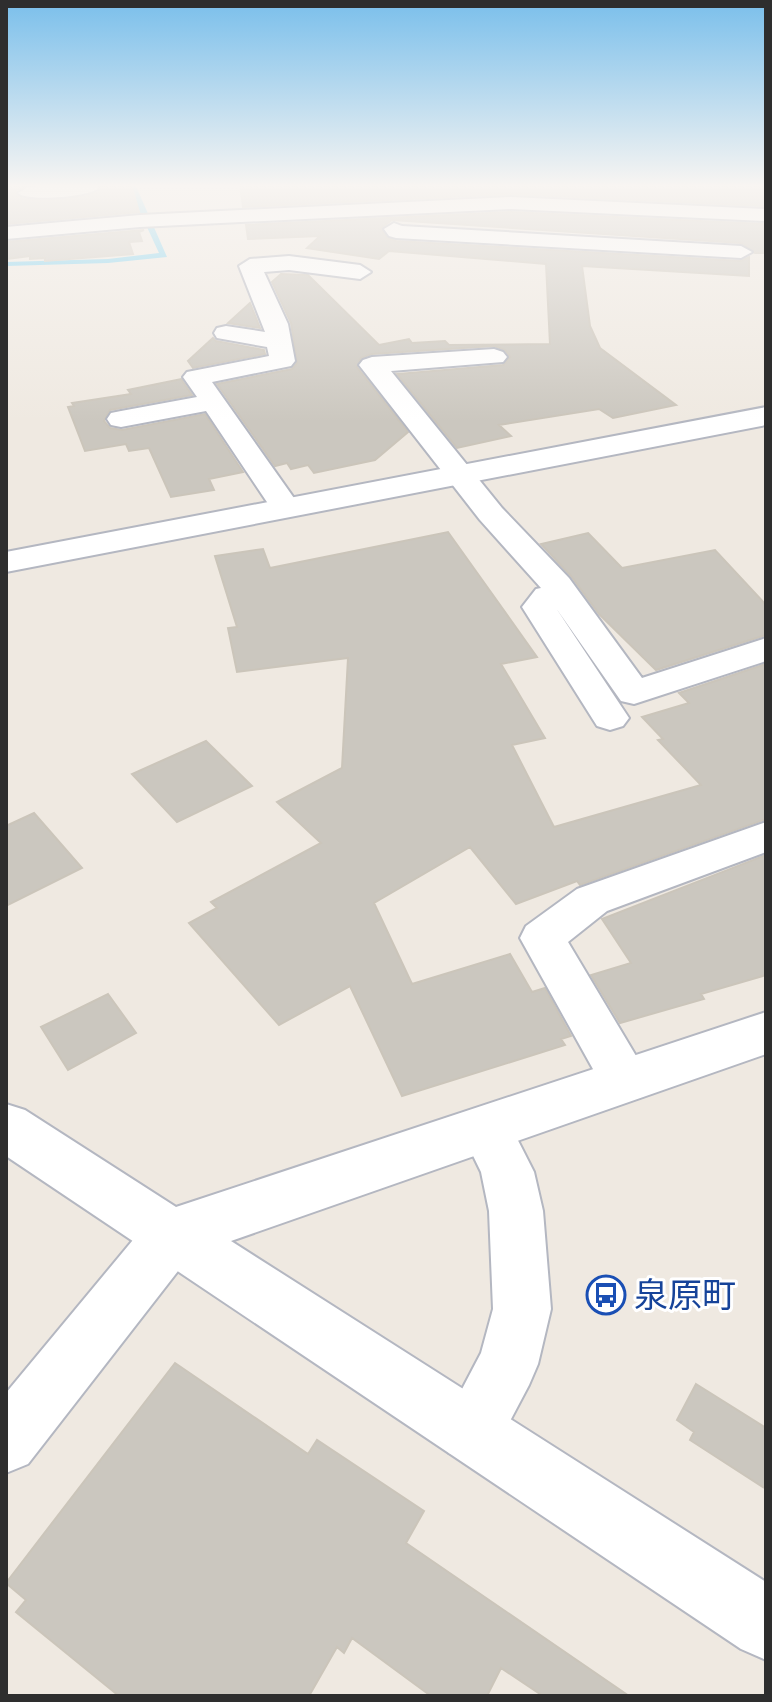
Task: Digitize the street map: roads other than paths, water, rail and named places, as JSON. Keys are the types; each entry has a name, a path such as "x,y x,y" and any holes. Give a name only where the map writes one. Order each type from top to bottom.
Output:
{"street":[{"path":"283,263 250,266 276,324 282,361 196,377 286,508"},
{"path":"292,263 360,272"},
{"path":"226,333 279,341"},
{"path":"494,357 372,365 491,514 557,585 634,693 766,649"},
{"path":"121,419 213,402"},
{"path":"6,562 766,416"},
{"path":"557,585 539,607 610,718"},
{"path":"626,1081 542,938 592,900 766,836"},
{"path":"6,1442 172,1235 766,1033"},
{"path":"6,1127 766,1624"},
{"path":"471,1431 508,1364 522,1309 522,1262 516,1211 507,1172 486,1129"}],"waterway":[{"path":"6,264 25,263"}],"place":[{"name":"泉原町","path":"606,1295"}]}
